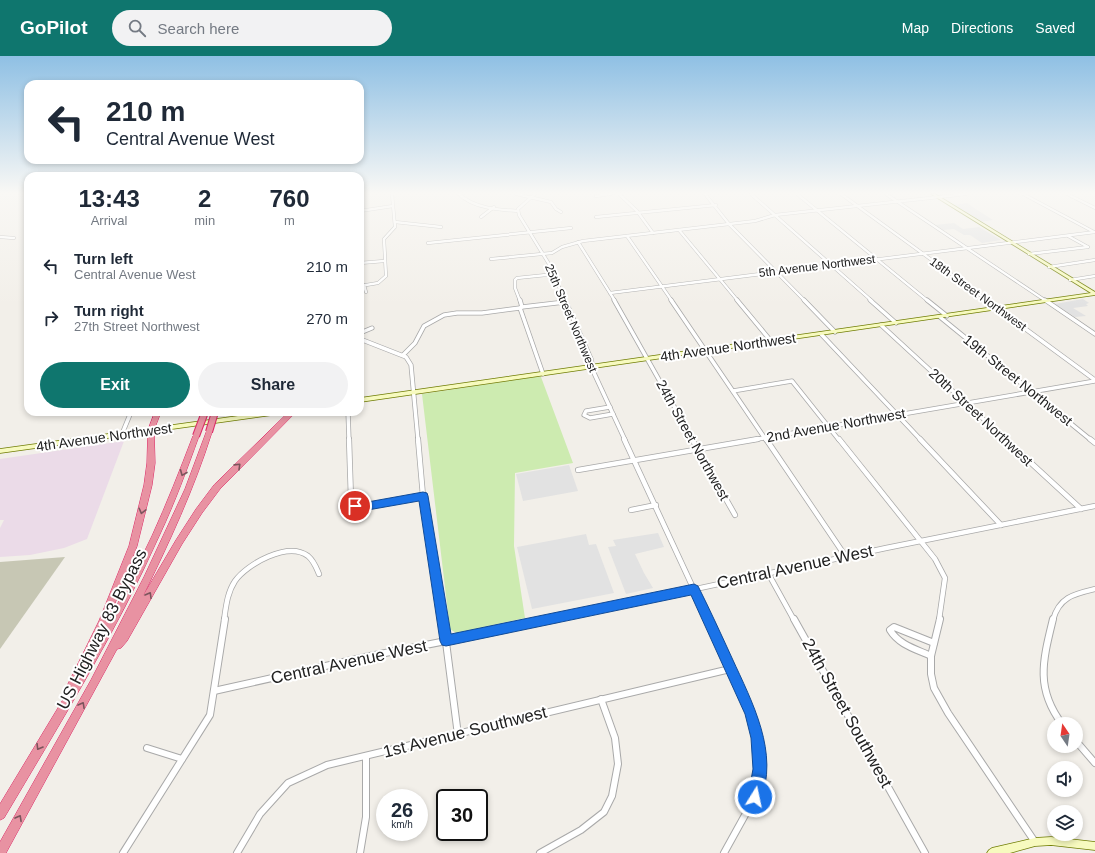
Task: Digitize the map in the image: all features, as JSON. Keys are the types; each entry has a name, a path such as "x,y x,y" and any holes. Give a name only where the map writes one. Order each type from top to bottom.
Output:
{"highway":[{"path":"60,714 75,677 103,622 133,546 150,477 151,430 156,416"},
{"name":"US Highway 83 Bypass","path":"0,814 113,622 174,495 204,416"},
{"name":"US Highway 83 Bypass","path":"0,853 112,651 163,548 187,494 214,416"},
{"path":"112,651 124,638 179,542 217,487 289,416"}],"main road":[{"path":"993,231 1095,294"},
{"name":"4th Avenue Northwest","path":"364,399 1095,294"},
{"name":"4th Avenue Northwest","path":"0,451 251,416"},
{"path":"992,853 1035,842 1051,841 1095,846"}],"street":[{"path":"366,292 364,285 378,283 386,276 384,239 391,231"},
{"path":"428,243 538,231"},
{"path":"491,259 552,253 578,242 663,231"},
{"path":"680,231 771,341"},
{"path":"736,231 835,332"},
{"path":"793,231 896,323"},
{"path":"842,231 948,316"},
{"name":"18th Street Northwest","path":"892,231 1095,380"},
{"path":"941,231 1095,334"},
{"name":"25th Street Northwest","path":"530,232 555,276 593,366 594,374 656,505 751,713 757,738 760,769 755,797 724,853"},
{"name":"5th Avenue Northwest","path":"610,292 1095,232"},
{"path":"626,236 766,438 846,557"},
{"path":"1029,254 1088,247 1068,236"},
{"path":"0,237 14,238"},
{"name":"24th Street Northwest","path":"578,242 610,292 735,515"},
{"path":"1049,266 1095,260"},
{"path":"364,263 384,261"},
{"path":"543,374 515,288 515,280 517,278 546,275 555,276"},
{"path":"1070,280 1095,276"},
{"path":"403,355 415,344 424,326 444,315 457,312 482,313 565,302"},
{"name":"19th Street Northwest","path":"940,317 1095,443"},
{"name":"20th Street Northwest","path":"881,325 1081,508"},
{"path":"364,331 372,328"},
{"path":"821,334 1001,525"},
{"path":"364,341 403,355 411,365 414,387 412,392 423,496 446,641 458,735"},
{"name":"2nd Avenue Northwest","path":"578,470 1095,380"},
{"path":"733,391 792,381 935,559 945,578 938,631 931,656 931,674 934,688 948,713 1035,842"},
{"path":"610,407 586,411 584,415 590,418 613,414"},
{"path":"122,434 129,416"},
{"path":"348,416 350,499 355,506 362,507 423,496"},
{"path":"631,510 656,505"},
{"name":"Central Avenue West","path":"214,691 768,573 1095,506"},
{"path":"123,853 210,715 228,596 232,586 240,574 249,566 264,557 278,552 292,551 306,555 313,559 318,566 319,574"},
{"name":"24th Street Southwest","path":"768,573 925,853"},
{"path":"1057,717 1049,704 1043,682 1051,622 1056,608 1066,597 1095,589"},
{"path":"931,656 899,641 892,636 890,630 894,626 901,628 934,643"},
{"name":"1st Avenue Southwest","path":"236,853 260,814 288,783 327,764 366,757 730,669"},
{"path":"540,853 581,830 604,812 612,796 618,764 616,745 615,738 601,699"},
{"path":"147,748 182,759"},
{"path":"1083,749 1095,763"},
{"path":"360,853 364,839 367,803 366,757"}],"shaded area":[{"path":"958,231 986,231 1001,240 982,243 970,235 964,235"},
{"path":"1083,299 1089,303 1086,304 1088,306 1073,308 1086,316 1075,317 1055,304"},
{"path":"124,441 87,539 64,548 30,555 0,557 0,528 4,520 0,520 0,459"},
{"path":"569,465 578,491 523,501 516,474"},
{"path":"658,533 664,547 635,554 653,588 626,594 608,547 616,546 613,540"},
{"path":"586,534 589,545 596,544 614,593 532,609 517,547"},
{"path":"65,557 0,649 0,562"}],"green space":[{"path":"541,377 573,463 515,473 514,546 525,618 456,633 450,629 422,394"}],"route":[{"path":"355,506 362,507 423,496 446,641 694,589 751,713 757,738 760,769 755,797"}]}
